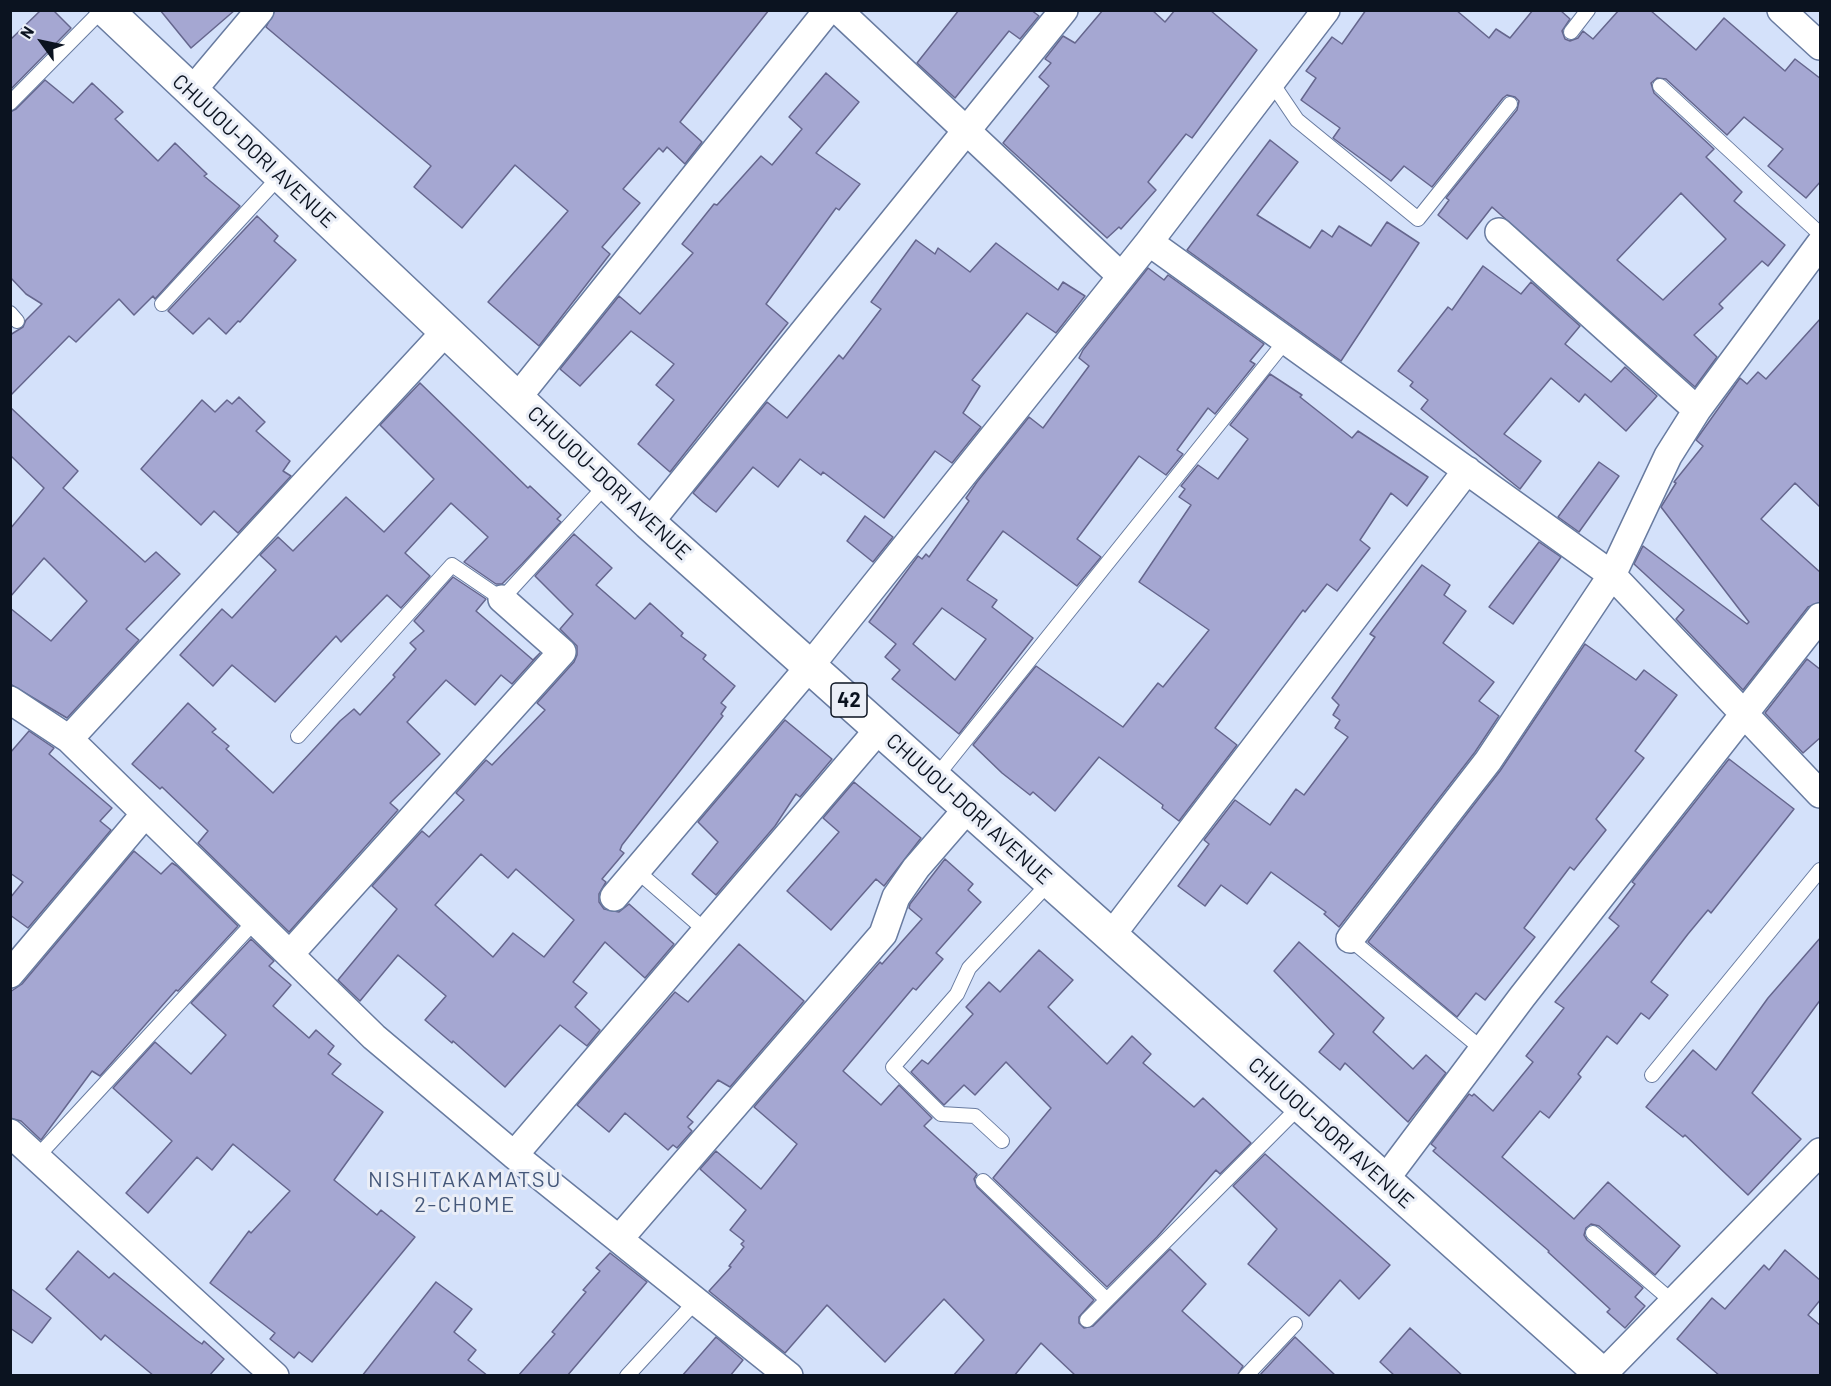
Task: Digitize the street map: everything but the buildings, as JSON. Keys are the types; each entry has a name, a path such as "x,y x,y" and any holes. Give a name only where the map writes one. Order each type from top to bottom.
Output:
{"highway":[{"name":"CHUUOU-DORI AVENUE","path":"104,10 649,523 1110,937 1604,1375"}],"street":[{"path":"191,92 260,10"},
{"path":"517,398 828,10"},
{"path":"838,10 1121,276"},
{"path":"649,523 1064,10"},
{"path":"614,897 810,666 1149,242 1326,10"},
{"path":"1780,10 1821,46"},
{"path":"1499,231 1697,410"},
{"path":"1149,242 1612,574 1744,716 1821,794"},
{"path":"1350,939 1488,761 1612,574 1668,456 1697,410 1821,244"},
{"path":"69,739 446,331"},
{"path":"1110,937 1467,470"},
{"path":"290,954 562,652 502,599"},
{"path":"1384,1181 1482,1049 1821,617"},
{"path":"10,700 69,739 374,1037 514,1155 789,1376"},
{"path":"514,1155 879,729"},
{"path":"620,1238 883,934 896,897 916,868 968,808"},
{"path":"10,974 144,814"},
{"path":"10,1133 275,1376"},
{"path":"1604,1375 1821,1152"}],"lane":[{"path":"10,103 104,10"},
{"path":"1571,32 1588,10"},
{"path":"1272,82 1297,120 1418,219 1509,104"},
{"path":"1660,86 1821,234"},
{"path":"162,304 280,176"},
{"path":"935,778 1287,339"},
{"path":"298,736 452,565 502,599 607,484"},
{"path":"1652,1075 1821,870"},
{"path":"637,871 706,932"},
{"path":"1002,1141 975,1116 941,1114 893,1066 957,994 969,968 1050,882"},
{"path":"37,1157 255,921"},
{"path":"1350,939 1482,1049"},
{"path":"1086,1320 1300,1106"},
{"path":"983,1181 1107,1300"},
{"path":"1593,1233 1673,1302"},
{"path":"627,1376 697,1300"},
{"path":"1246,1376 1295,1324"}],"district":[{"name":"NISHITAKAMATSU 2-CHOME","path":"465,1192"}]}
